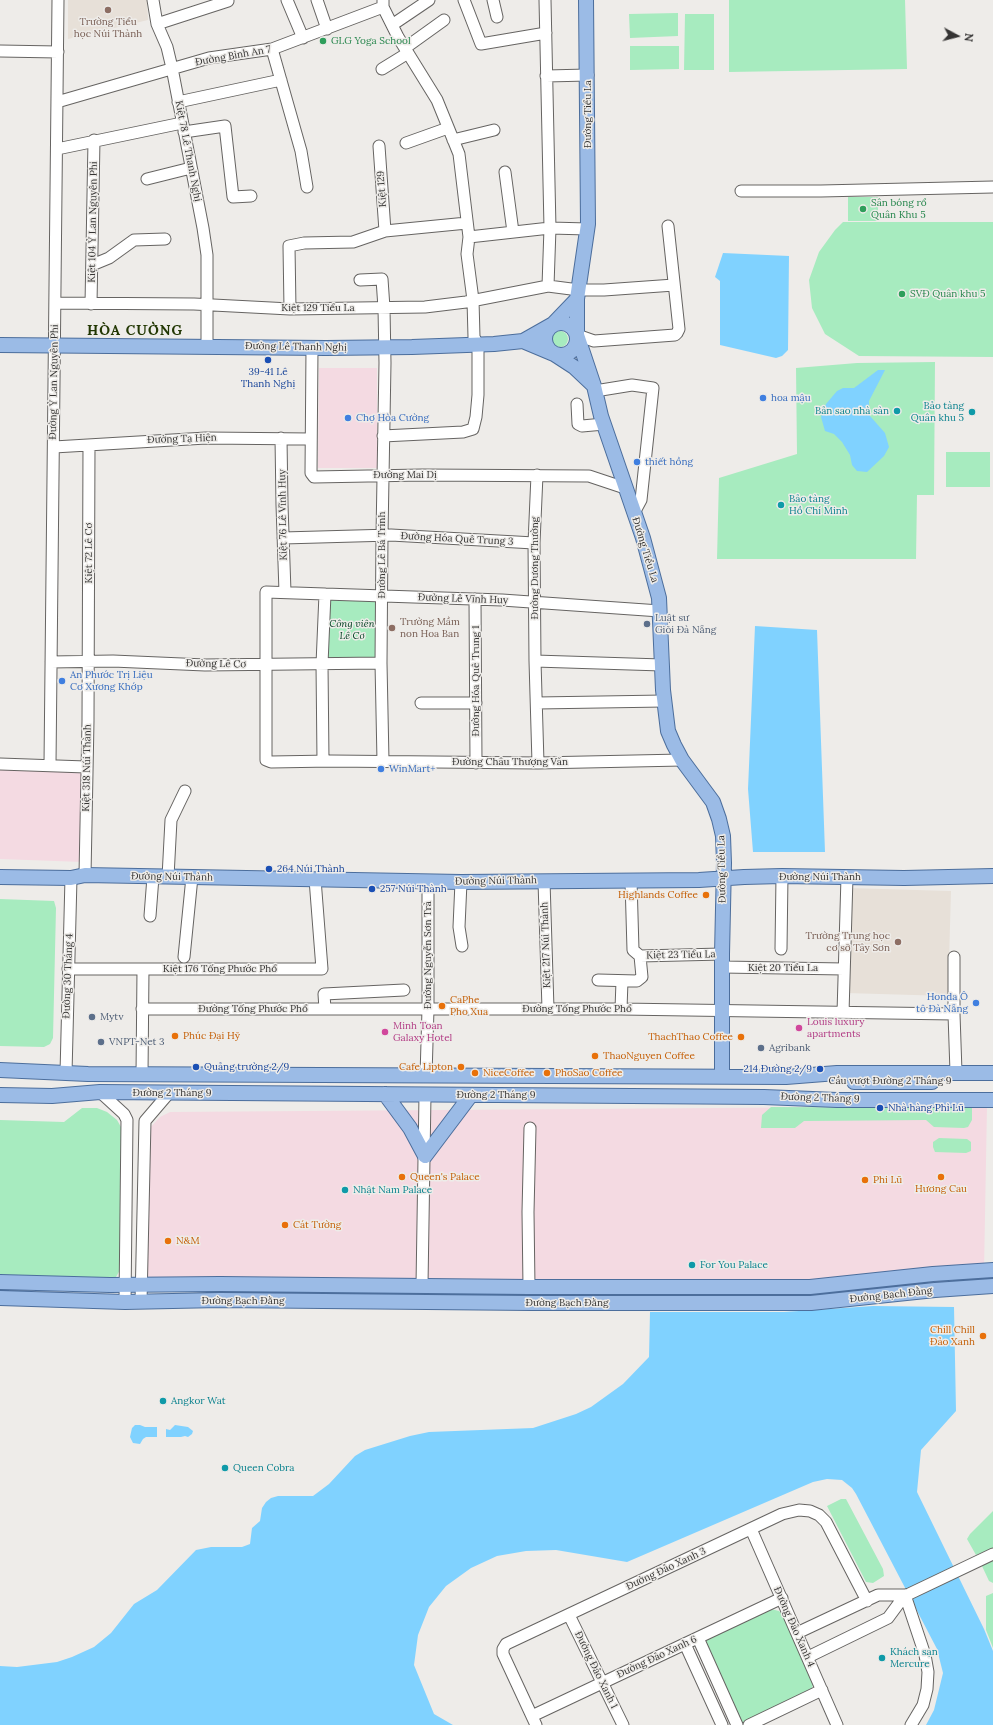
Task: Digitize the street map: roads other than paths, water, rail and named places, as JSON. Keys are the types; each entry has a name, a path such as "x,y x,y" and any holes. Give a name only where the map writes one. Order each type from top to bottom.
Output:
{"main road":[{"name":"Đường Tiểu La","path":"586,0 588,75 588,229 578,294 577,335 595,388 604,424 651,565 660,611 664,700 668,731 682,760 713,802 720,819 724,849 721,1011 722,1076"},
{"path":"578,294 546,332 545,342 546,347 574,367 595,388"},
{"path":"553,324 568,324 572,326 577,335 577,342 573,350 564,355 554,354"},
{"name":"Đường Lê Thanh Nghị","path":"0,345 385,348 478,345 523,341 553,324"},
{"name":"Đường Lê Thanh Nghị","path":"523,341 554,354"},
{"name":"Đường Núi Thành","path":"0,877 192,877 461,882 699,880 782,876 993,876"},
{"name":"Đường 2 Tháng 9","path":"0,1070 142,1075 426,1076 786,1077 837,1073 993,1073"},
{"path":"66,1073 66,1094"},
{"path":"425,1095 426,1076"},
{"name":"Cầu vượt Đường 2 Tháng 9","path":"786,1077 837,1087 993,1090"},
{"name":"Cầu vượt Đường 2 Tháng 9","path":"786,1097 837,1087 993,1082"},
{"name":"Đường 2 Tháng 9","path":"0,1094 52,1096 100,1092 786,1097 837,1100 993,1100"},
{"path":"385,1094 410,1128 425,1156 471,1095"},
{"name":"Đường Bạch Đằng","path":"4,1282 125,1285 220,1284 529,1287 810,1287 933,1274 993,1270"},
{"path":"978,1271 978,1288"},
{"path":"4,1282 4,1298"},
{"path":"220,1284 220,1300"},
{"path":"316,1285 317,1302"},
{"path":"422,1286 427,1302"},
{"name":"Đường Bạch Đằng","path":"4,1298 125,1302 220,1300 636,1304 811,1303 935,1290 993,1286"},
{"path":"529,1287 530,1303"},
{"path":"635,1287 636,1304"},
{"path":"810,1287 811,1303"}],"street":[{"name":"Đường Ỷ Lan Nguyên Phi","path":"50,765 58,0"},
{"name":"Kiệt 78 Lê Thanh Nghị","path":"153,0 157,24 167,47 172,68 191,168 206,255 207,304"},
{"path":"157,24 228,0"},
{"path":"287,0 303,38"},
{"path":"317,0 327,30"},
{"path":"392,25 429,0"},
{"path":"464,0 481,44 546,34"},
{"path":"493,0 497,16"},
{"path":"545,0 550,228 548,286"},
{"path":"383,4 392,25 437,100 459,154 469,237 467,254 473,300 474,336 478,345 478,395 473,429 463,432 383,436"},
{"name":"Đường Bình An 7","path":"57,102 209,58 272,49 327,30 383,4"},
{"path":"382,69 407,51 444,20"},
{"path":"272,49 301,151 307,187"},
{"path":"0,51 58,52"},
{"path":"546,76 588,75"},
{"path":"178,102 281,80"},
{"path":"57,149 94,140 183,128 225,126 233,197 251,196"},
{"path":"406,143 448,128"},
{"path":"453,140 494,130"},
{"name":"Kiệt 104 Ỷ Lan Nguyên Phi","path":"91,304 94,140"},
{"name":"Kiệt 129","path":"379,146 385,231"},
{"path":"147,179 191,168"},
{"path":"505,172 513,232"},
{"path":"741,191 821,191 993,187"},
{"path":"290,308 289,246 304,243 353,242 385,231 467,223"},
{"path":"577,335 594,341 675,335 677,333 679,328 668,226"},
{"path":"469,237 550,228 588,229"},
{"path":"92,265 109,258 134,240 165,239"},
{"path":"360,280 382,279 385,348"},
{"name":"Kiệt 129 Tiểu La","path":"55,303 207,304 290,308 425,307 548,286 578,294 604,290 674,285"},
{"path":"207,304 207,346"},
{"name":"Đường Mai Dị","path":"312,348 311,473 314,477 383,475 589,476 625,488"},
{"name":"Đường Lê Bá Trinh","path":"383,761 381,663 385,348"},
{"name":"Đường Tiểu La","path":"595,388 632,386 653,388 641,500 634,513"},
{"path":"577,404 578,424 582,426 604,424"},
{"name":"Đường Tạ Hiện","path":"54,447 206,438 311,439"},
{"name":"Kiệt 76 Lê Vĩnh Huy","path":"281,438 285,592"},
{"name":"Kiệt 72 Lê Cơ","path":"88,661 89,445"},
{"name":"Đường Dương Thường","path":"537,475 534,543 538,762"},
{"name":"Đường Hóa Quê Trung 3","path":"283,538 382,535 534,543"},
{"name":"Đường Lê Vĩnh Huy","path":"266,592 475,599 660,611"},
{"name":"Đường Châu Thượng Văn","path":"266,592 266,760 271,762 383,761 476,763 682,760"},
{"path":"323,761 322,664 325,594"},
{"name":"Đường Hóa Quê Trung 1","path":"475,599 476,763"},
{"name":"Đường Lê Cơ","path":"52,662 88,661 205,665 381,663"},
{"name":"Kiệt 318 Núi Thành","path":"78,877 86,767 88,661"},
{"path":"535,661 662,665"},
{"path":"536,703 664,700"},
{"path":"421,703 476,703"},
{"path":"0,764 86,767"},
{"path":"168,877 171,820 185,791"},
{"path":"781,949 782,876"},
{"name":"Đường 30 Tháng 4","path":"66,1073 68,969 78,877"},
{"path":"150,916 153,877"},
{"path":"184,957 192,877"},
{"path":"843,1013 847,877"},
{"name":"Kiệt 176 Tống Phước Phổ","path":"68,969 322,969 316,879"},
{"name":"Kiệt 217 Núi Thành","path":"544,881 548,1009"},
{"path":"598,980 640,980 642,977 640,956 633,950 631,881"},
{"name":"Đường Nguyễn Sơn Trà","path":"426,1076 428,1009 428,882"},
{"path":"461,882 459,927 462,946"},
{"name":"Kiệt 23 Tiểu La","path":"640,956 722,961"},
{"path":"954,956 956,1072"},
{"name":"Kiệt 20 Tiểu La","path":"722,961 844,968"},
{"path":"142,1075 143,969"},
{"path":"621,1009 622,981"},
{"path":"325,1009 324,994 404,990"},
{"name":"Đường Tống Phước Phổ","path":"142,1009 621,1009 954,1014"},
{"path":"100,1092 124,1114 128,1120 125,1302"},
{"path":"141,1302 145,1120 169,1093"},
{"path":"422,1286 425,1095"},
{"path":"529,1287 528,1212 530,1128"},
{"path":"126,1219 143,1219"},
{"name":"Đường Đảo Xanh 3","path":"534,1721 503,1654 503,1649 506,1644 790,1511 810,1511 819,1515 826,1522 867,1601"},
{"name":"Đường Đảo Xanh 4","path":"751,1529 837,1725"},
{"path":"797,1633 878,1596 907,1594 993,1554"},
{"path":"808,1657 888,1618 907,1594"},
{"path":"907,1594 916,1630 925,1655 928,1672 925,1697 919,1712 911,1725"},
{"name":"Đường Đảo Xanh 6","path":"534,1721 603,1683 782,1598"},
{"name":"Đường Đảo Xanh 1","path":"569,1615 623,1725"},
{"path":"698,1638 737,1725"},
{"path":"685,1644 722,1725"},
{"path":"749,1725 822,1690"}],"water":[{"path":"723,253 789,256 788,350 782,356 776,358 720,345 720,281 715,277"},
{"path":"878,370 885,370 869,401 870,416 885,433 889,447 884,456 867,472 857,471 852,465 850,455 842,442 834,434 825,431 821,417 826,404 837,391 843,388 854,388"},
{"path":"755,626 817,630 825,852 753,852 748,789"},
{"path":"873,1306 954,1307 956,1411 921,1450 917,1492 984,1629 993,1651 993,1725 926,1725 934,1710 943,1673 937,1649 856,1494 852,1488 842,1480 827,1479 813,1482 627,1562 556,1550 526,1551 497,1556 471,1568 446,1586 429,1607 418,1635 414,1665 434,1714 453,1725 0,1725 0,1666 17,1667 57,1662 94,1647 111,1633 134,1604 157,1590 196,1550 211,1547 242,1547 250,1544 252,1528 260,1521 262,1508 266,1502 271,1498 278,1496 313,1496 329,1484 355,1456 365,1450 410,1436 429,1432 533,1428 576,1414 591,1407 623,1384 649,1357 650,1312 784,1312"},
{"path":"135,1425 157,1427 157,1437 146,1437 140,1444 133,1443 130,1437 132,1428"},
{"path":"175,1425 188,1427 193,1431 192,1434 188,1437 166,1437 166,1429 170,1430"}],"place":[{"name":"Trường Tiểu học Núi Thành","path":"108,10"},
{"name":"GLG Yoga School","path":"323,41"},
{"name":"Sân bóng rổ Quân Khu 5","path":"863,209"},
{"name":"SVĐ Quân khu 5","path":"902,294"},
{"name":"39-41 Lê Thanh Nghị","path":"268,360"},
{"name":"hoa mậu","path":"763,398"},
{"name":"Bản sao nhà sàn","path":"897,411"},
{"name":"Bảo tàng Quân khu 5","path":"972,412"},
{"name":"Chợ Hòa Cường","path":"348,418"},
{"name":"thiết hồng","path":"637,462"},
{"name":"Bảo tàng Hồ Chí Minh","path":"781,505"},
{"name":"Luật sư Giỏi Đà Nẵng","path":"647,624"},
{"name":"Trường Mầm non Hoa Ban","path":"392,628"},
{"name":"An Phước Trị Liệu Cơ Xương Khớp","path":"62,681"},
{"name":"WinMart+","path":"381,769"},
{"name":"264 Núi Thành","path":"269,869"},
{"name":"257 Núi Thành","path":"372,889"},
{"name":"Highlands Coffee","path":"706,895"},
{"name":"Trường Trung học cơ sở Tây Sơn","path":"898,942"},
{"name":"Honda Ô tô Đà Nẵng","path":"976,1003"},
{"name":"CaPhe Pho Xua","path":"442,1006"},
{"name":"Mytv","path":"92,1017"},
{"name":"Louis luxury apartments","path":"799,1028"},
{"name":"Minh Toan Galaxy Hotel","path":"385,1032"},
{"name":"Phúc Đại Hỷ","path":"175,1036"},
{"name":"ThachThao Coffee","path":"741,1037"},
{"name":"VNPT-Net 3","path":"101,1042"},
{"name":"Agribank","path":"761,1048"},
{"name":"ThaoNguyen Coffee","path":"595,1056"},
{"name":"Quảng trường 2/9","path":"196,1067"},
{"name":"Cafe Lipton","path":"461,1067"},
{"name":"214 Đường 2/9","path":"820,1069"},
{"name":"NiceCoffee","path":"475,1073"},
{"name":"PhoSao Coffee","path":"547,1073"},
{"name":"Nhà hàng Phì Lũ","path":"880,1108"},
{"name":"Queen's Palace","path":"402,1177"},
{"name":"Hương Cau","path":"941,1177"},
{"name":"Phi Lũ","path":"865,1180"},
{"name":"Nhật Nam Palace","path":"345,1190"},
{"name":"Cát Tường","path":"285,1225"},
{"name":"N&M","path":"168,1241"},
{"name":"For You Palace","path":"692,1265"},
{"name":"Chill Chill Đảo Xanh","path":"983,1336"},
{"name":"Angkor Wat","path":"163,1401"},
{"name":"Queen Cobra","path":"225,1468"},
{"name":"Khách sạn Mercure","path":"882,1658"}],"district":[{"name":"HÒA CƯỜNG","path":"135,331"}],"park label":[{"name":"Công viên Lê Cơ","path":"352,630"}]}
